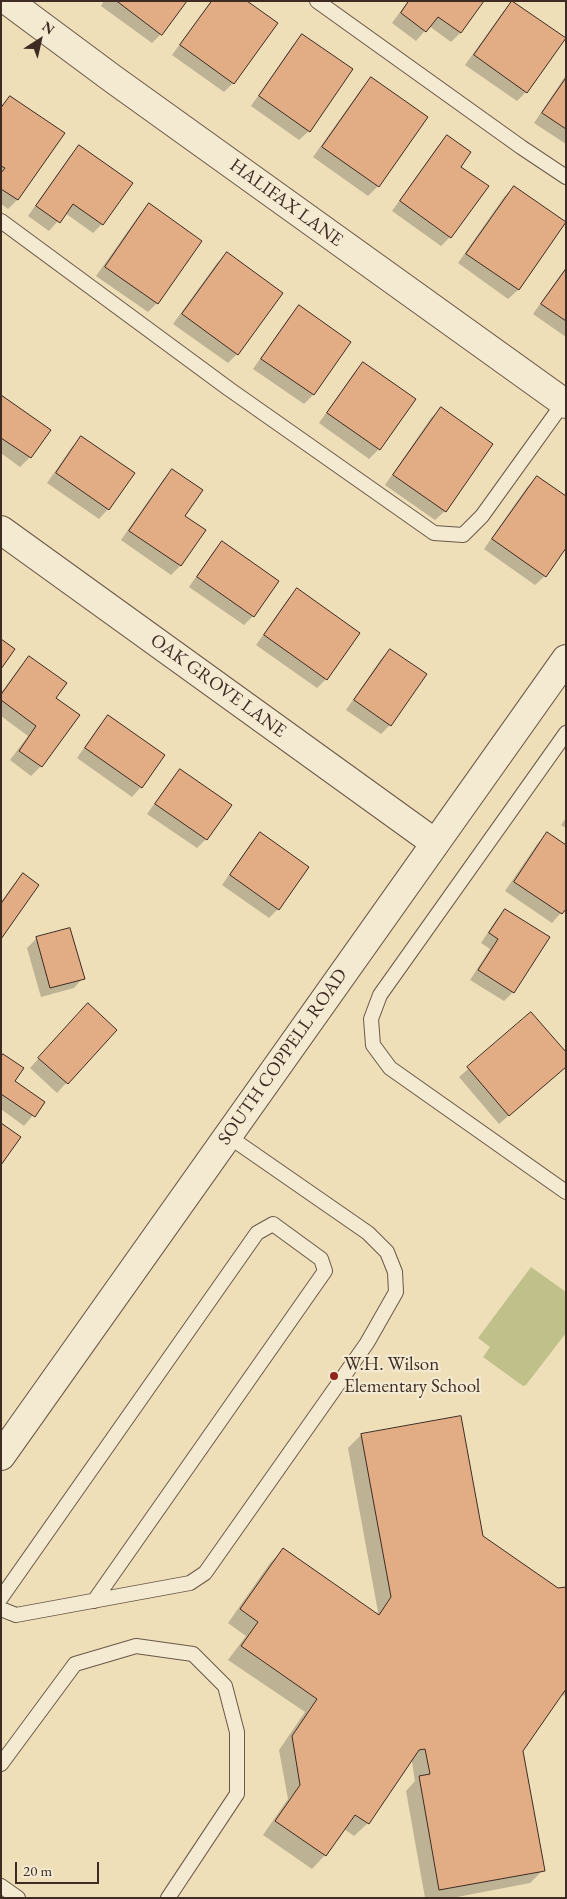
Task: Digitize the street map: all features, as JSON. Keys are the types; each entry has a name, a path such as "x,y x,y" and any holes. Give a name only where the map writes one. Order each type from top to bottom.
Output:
{"street":[{"name":"HALIFAX LANE","path":"8,1 121,85 565,403"},
{"name":"OAK GROVE LANE","path":"1,530 435,842"},
{"name":"SOUTH COPPELL ROAD","path":"1,1456 566,659"}],"lane":[{"path":"318,1 521,147 566,177"},
{"path":"1,221 228,389 434,533 463,535 482,516 565,403"},
{"path":"566,733 380,995 371,1019 373,1045 390,1068 566,1192"},
{"path":"1,1610 16,1615 94,1601 190,1583 205,1573 367,1343 396,1292 395,1272 387,1252 368,1233 228,1136"},
{"path":"1,1598 257,1233 273,1224 320,1259 325,1271 94,1601"},
{"path":"1,1764 75,1664 136,1646 193,1654 225,1686 237,1732 238,1794 168,1898"},
{"path":"1,1886 18,1898"}],"green space":[{"path":"531,1267 566,1292 566,1333 526,1385 523,1386 483,1357 490,1347 478,1338"}],"building":[{"path":"117,1 187,1 162,35"},
{"path":"212,1 247,1 278,23 234,84 180,45"},
{"path":"409,1 484,1 461,33 438,17 426,32 401,13"},
{"path":"512,1 566,38 527,93 474,55"},
{"path":"302,34 353,69 310,132 259,96"},
{"path":"371,77 428,117 379,187 322,147"},
{"path":"566,78 566,129 542,113"},
{"path":"10,96 65,133 18,200 1,189 1,173 5,168 1,166 1,108"},
{"path":"447,135 471,152 461,167 489,186 451,238 400,201"},
{"path":"79,145 133,183 103,225 73,204 60,223 36,206"},
{"path":"514,186 566,222 519,290 466,254"},
{"path":"149,203 202,241 158,304 105,267"},
{"path":"227,252 283,293 238,355 182,314"},
{"path":"566,269 566,321 541,304"},
{"path":"299,305 351,342 314,395 261,359"},
{"path":"363,362 416,399 380,450 327,413"},
{"path":"1,395 51,430 31,458 1,438"},
{"path":"441,407 493,444 446,512 393,475"},
{"path":"81,436 135,473 109,510 56,473"},
{"path":"172,469 203,490 185,516 206,530 181,566 129,531"},
{"path":"537,476 566,496 566,548 546,577 492,539"},
{"path":"222,541 279,581 254,617 197,577"},
{"path":"297,588 360,633 327,680 264,635"},
{"path":"1,639 15,649 1,669"},
{"path":"390,649 427,674 391,726 354,700"},
{"path":"29,656 67,683 56,698 80,715 42,767 19,751 36,726 1,700 1,695"},
{"path":"108,715 165,755 142,788 85,748"},
{"path":"180,769 232,805 207,840 155,804"},
{"path":"260,832 309,867 279,910 230,875"},
{"path":"547,832 566,845 566,909 562,914 514,882"},
{"path":"23,873 39,885 1,939 1,904"},
{"path":"505,909 550,937 514,993 478,970 498,939 489,933"},
{"path":"70,928 85,979 50,988 36,937"},
{"path":"88,1003 117,1030 68,1084 38,1058"},
{"path":"531,1012 566,1052 566,1067 509,1116 467,1067"},
{"path":"3,1054 24,1068 15,1081 45,1102 35,1117 1,1094 1,1057"},
{"path":"1,1123 21,1137 1,1165"},
{"path":"461,1416 483,1536 558,1588 566,1587 566,1689 523,1751 545,1871 439,1890 419,1776 430,1774 425,1749 419,1750 369,1824 355,1815 326,1856 275,1821 300,1785 292,1736 317,1699 241,1646 258,1622 240,1609 283,1548 379,1615 391,1597 361,1434"}],"place":[{"name":"W.H. Wilson Elementary School","path":"334,1376"}]}
